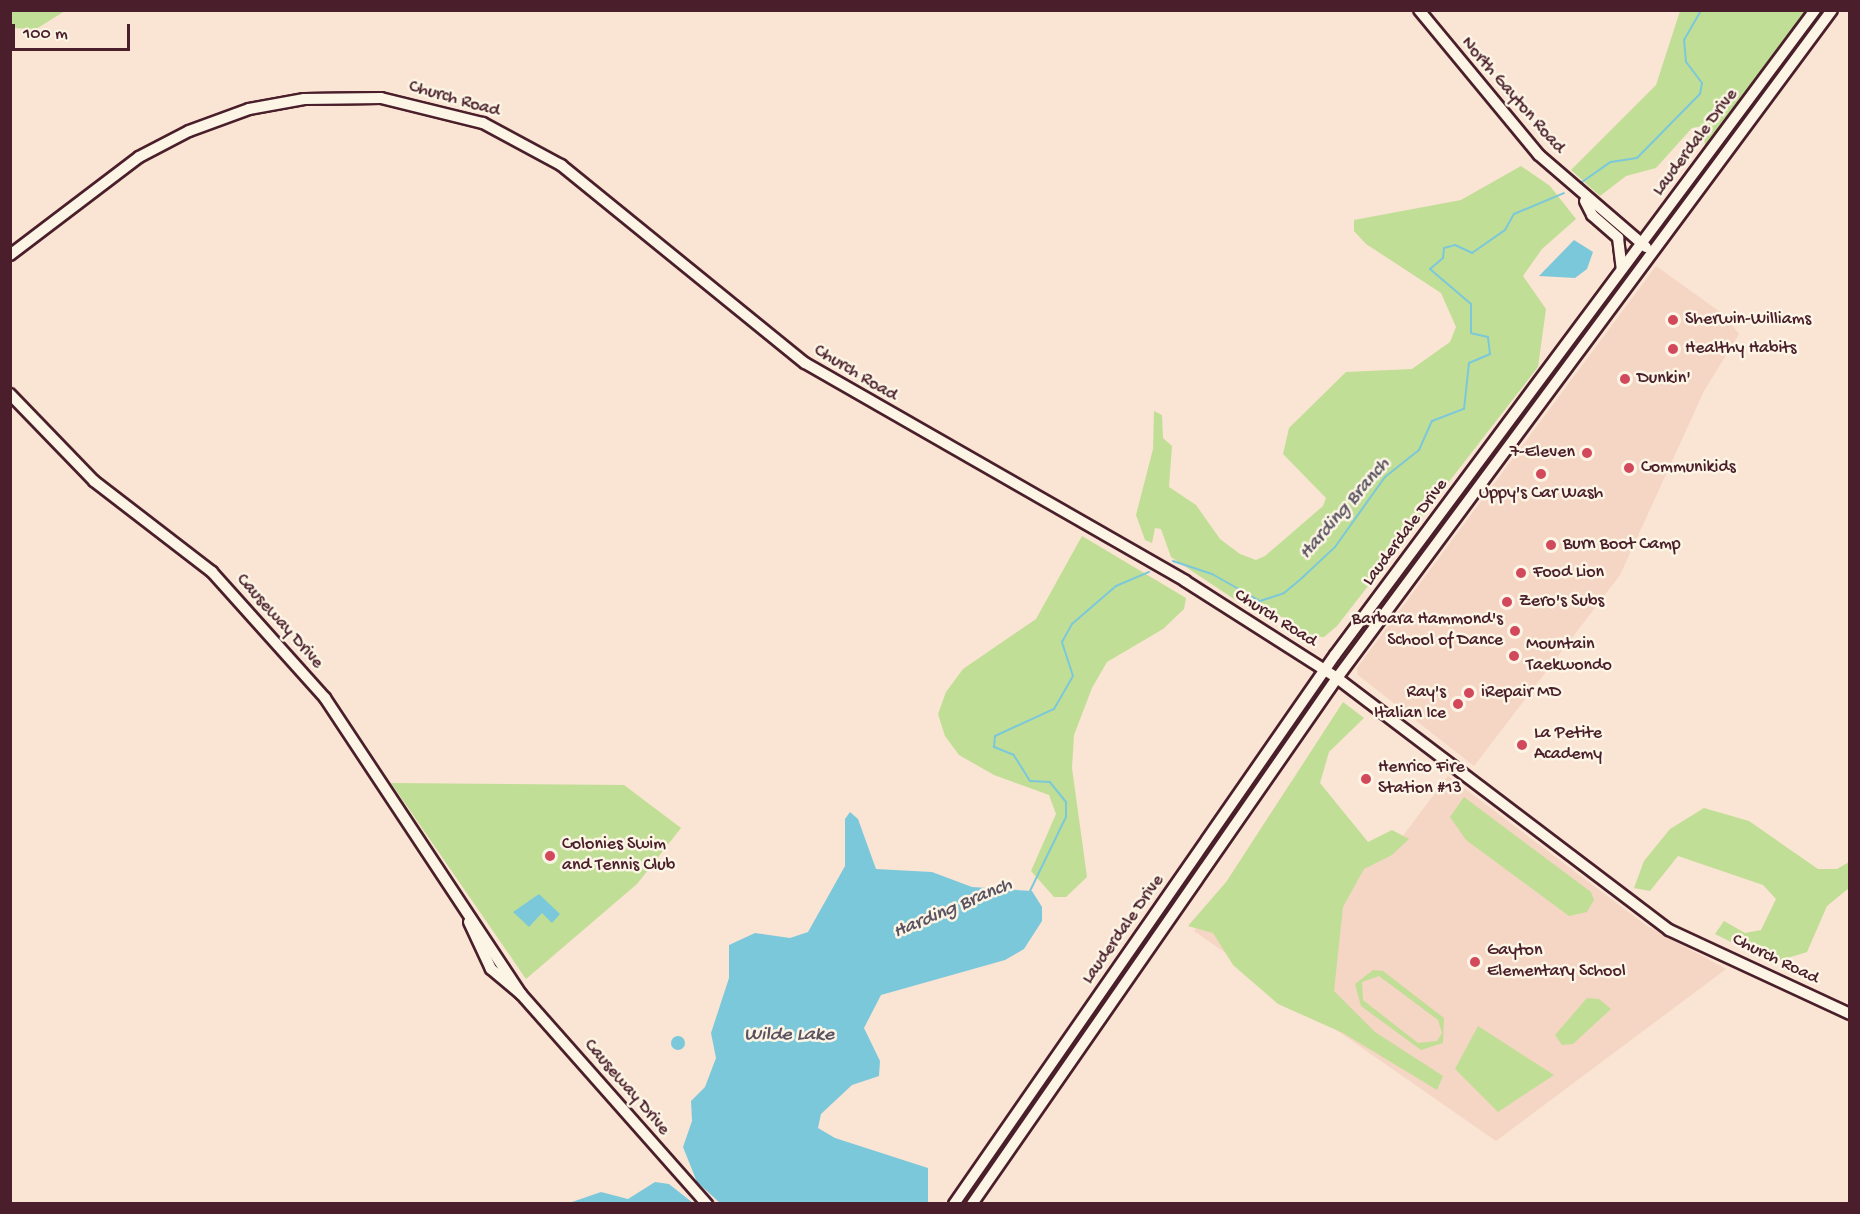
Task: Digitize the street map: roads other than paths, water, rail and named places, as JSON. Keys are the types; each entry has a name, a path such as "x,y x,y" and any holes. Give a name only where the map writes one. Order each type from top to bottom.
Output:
{"main road":[{"name":"North Gayton Road","path":"1419,10 1517,131 1583,198 1654,252"},
{"name":"Lauderdale Drive","path":"954,1203 1325,670 1815,10"},
{"name":"Lauderdale Drive","path":"972,1203 1337,678 1833,10"},
{"name":"Church Road","path":"10,255 139,157 189,131 249,109 352,97 403,101 464,116 561,165 727,305 804,363 1185,581 1337,678 1659,919 1673,922 1686,935 1850,1014"},
{"path":"1583,198 1592,215 1623,248 1621,272"},
{"name":"Causeway Drive","path":"10,394 94,481 212,572 317,689 374,767 468,919 491,969 521,994 707,1203"},
{"path":"980,1203 1004,1157"}],"water":[{"path":"1574,240 1593,252 1587,269 1575,278 1539,276"},
{"name":"Wilde Lake","path":"850,812 858,819 876,869 932,872 972,887 1032,891 1042,907 1042,921 1024,949 1005,960 881,995 864,1028 880,1061 879,1076 852,1085 821,1114 818,1128 835,1138 928,1168 928,1203 720,1203 697,1182 683,1147 692,1121 691,1101 705,1087 716,1058 711,1033 729,978 729,945 755,933 790,938 808,932 845,866 845,819"},
{"path":"539,894 560,914 552,923 542,913 529,927 513,912"},
{"path":"675,1036 681,1036 685,1043 681,1050 675,1050 671,1046 671,1040"},
{"path":"655,1182 669,1184 693,1203 569,1203 601,1192 628,1199"}],"waterway":[{"name":"Harding Branch","path":"1582,182 1611,162 1637,158 1700,94 1702,83 1686,62 1684,40 1701,10"},
{"name":"Harding Branch","path":"1173,561 1212,574 1260,601 1284,593 1335,547 1385,477 1419,450 1432,421 1464,409 1469,363 1490,354 1488,337 1471,333 1471,304 1430,269 1443,258 1444,248 1455,245 1472,253 1505,230 1514,214 1564,193"},
{"name":"Harding Branch","path":"1030,891 1066,817 1066,802 1050,782 1030,781 1014,755 994,747 995,736 1054,709 1073,676 1062,642 1072,624 1116,586 1149,572"}],"place":[{"name":"Sherwin-Williams","path":"1673,320"},
{"name":"Healthy Habits","path":"1673,349"},
{"name":"Dunkin'","path":"1625,379"},
{"name":"7-Eleven","path":"1587,453"},
{"name":"Communikids","path":"1629,468"},
{"name":"Uppy's Car Wash","path":"1541,474"},
{"name":"Burn Boot Camp","path":"1551,545"},
{"name":"Food Lion","path":"1521,573"},
{"name":"Zero's Subs","path":"1507,602"},
{"name":"Barbara Hammond's School of Dance","path":"1515,631"},
{"name":"Mountain Taekwondo","path":"1514,656"},
{"name":"iRepair MD","path":"1469,693"},
{"name":"Ray's Italian Ice","path":"1458,704"},
{"name":"La Petite Academy","path":"1522,745"},
{"name":"Henrico Fire Station #13","path":"1366,779"},
{"name":"Colonies Swim and Tennis Club","path":"550,856"},
{"name":"Gayton Elementary School","path":"1475,962"}]}
